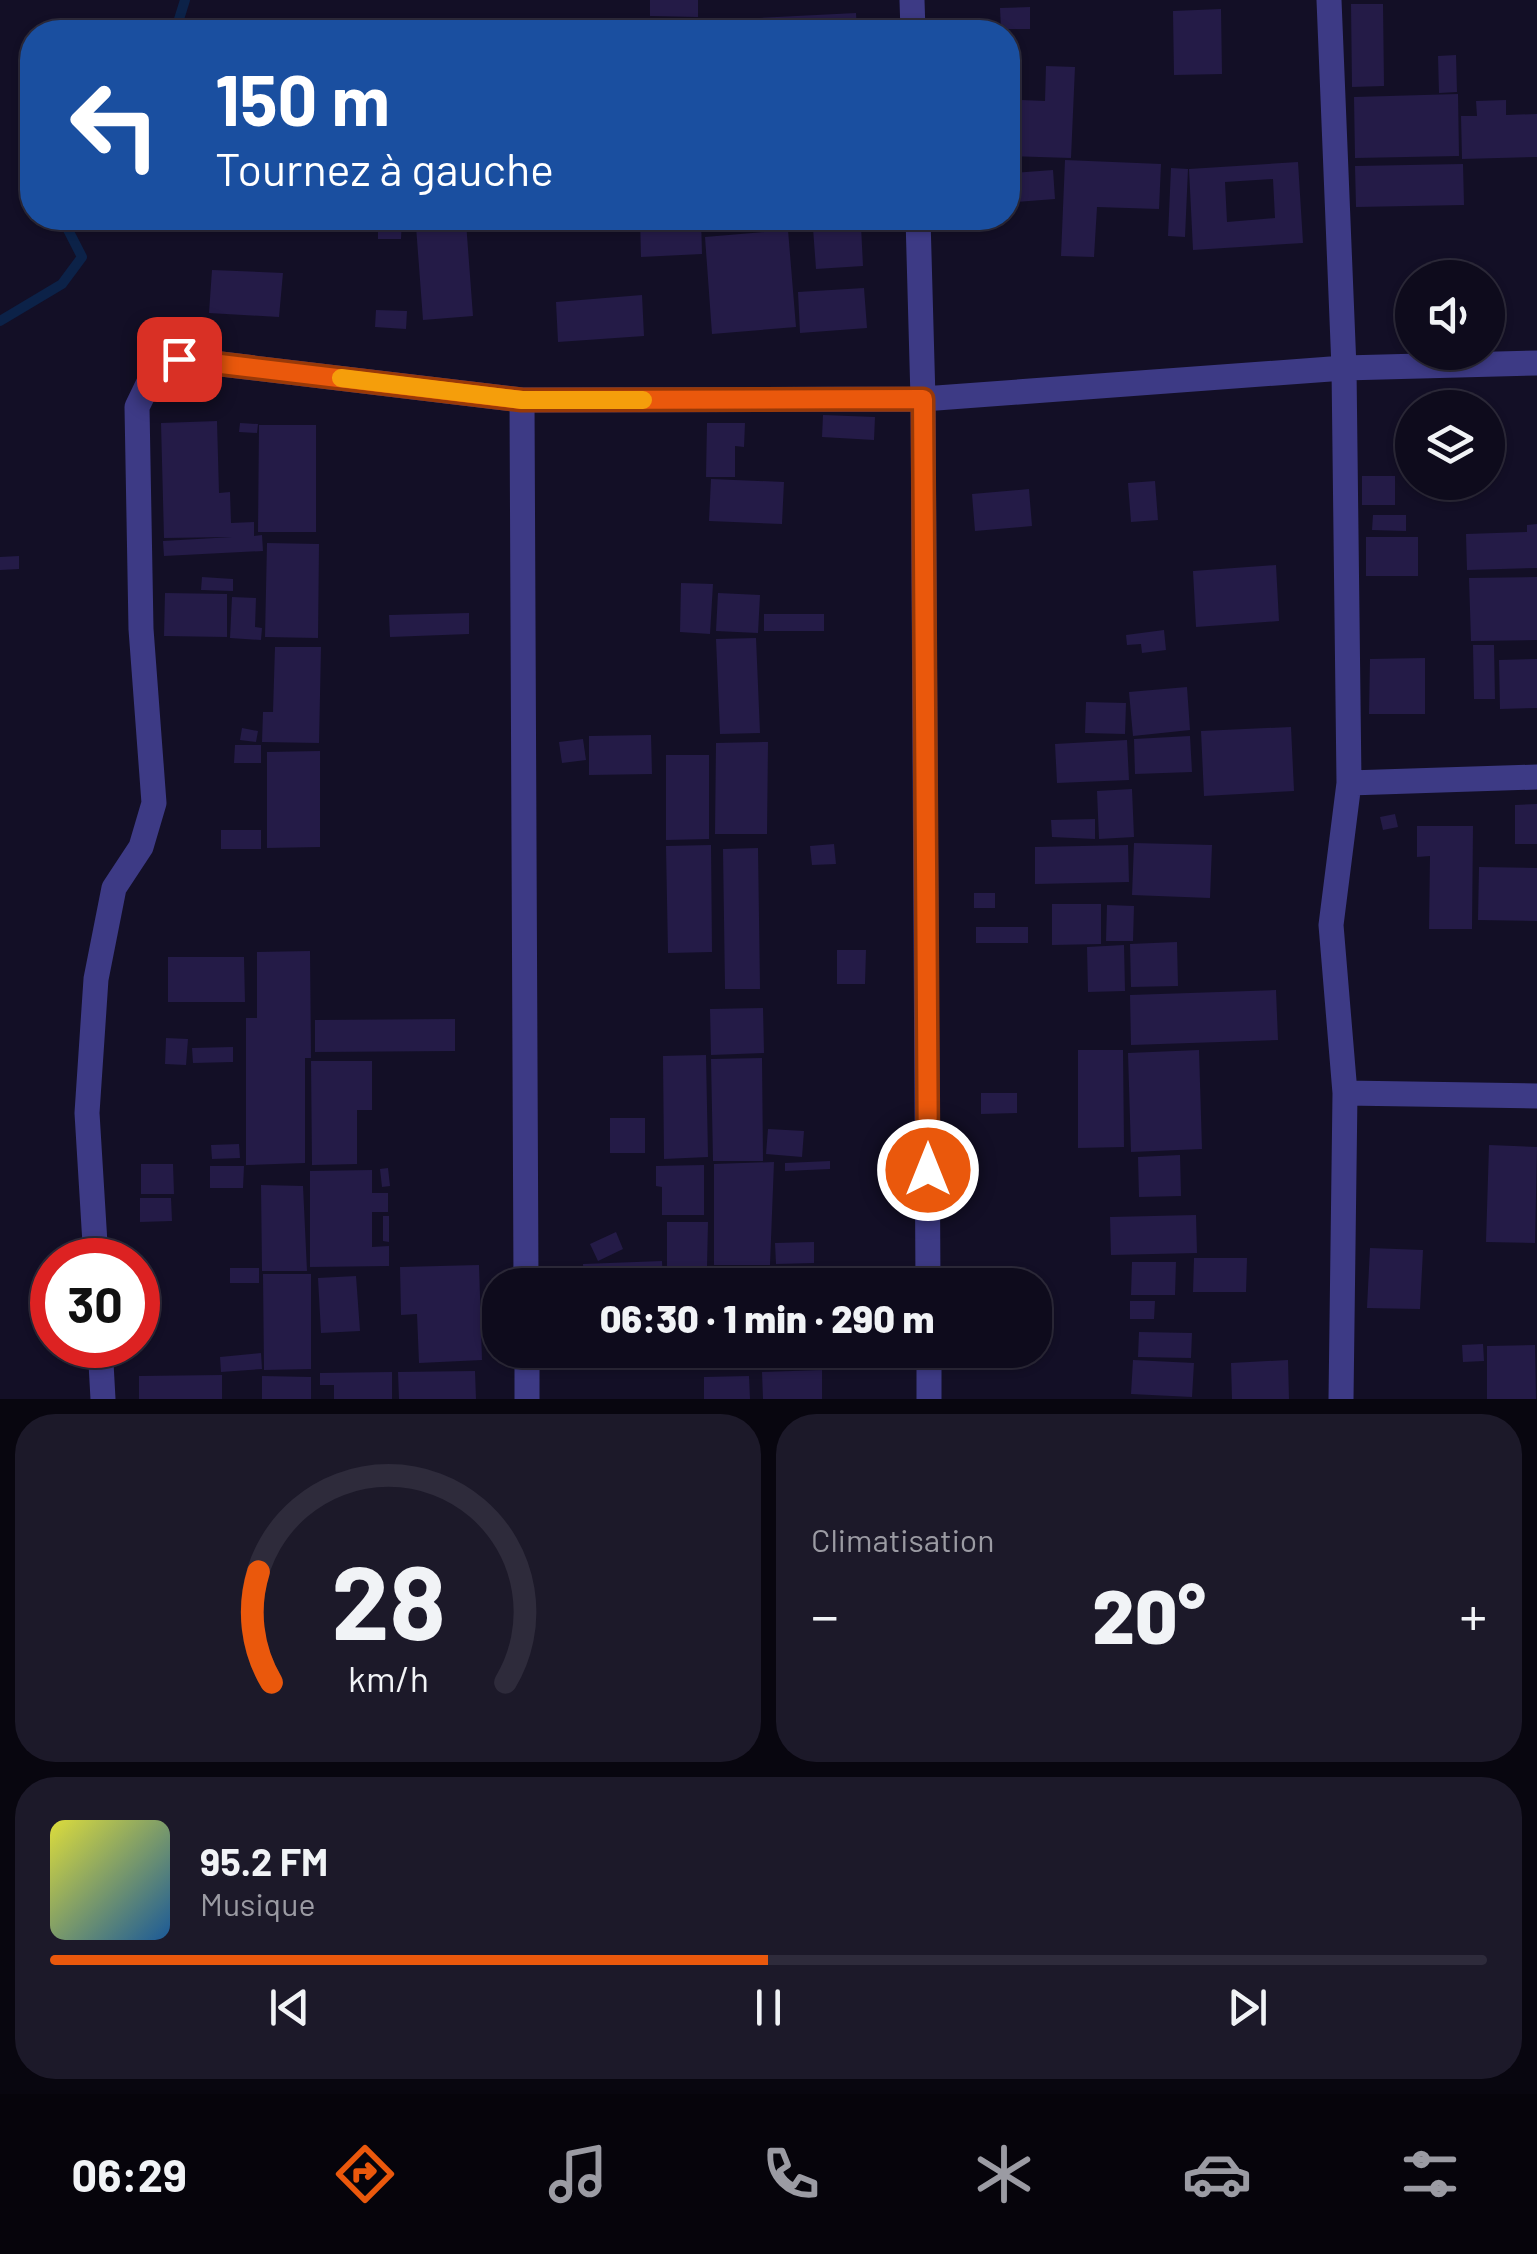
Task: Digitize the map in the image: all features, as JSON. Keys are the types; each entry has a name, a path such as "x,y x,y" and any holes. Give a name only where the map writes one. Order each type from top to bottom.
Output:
{"street":[{"path":"1329,0 1344,368 1348,783 1330,925 1345,1092 1341,1399"},
{"path":"918,230 923,399 928,1268"},
{"path":"95,1238 88,1113 96,980 114,888 141,846 154,803 141,609 137,408 152,378 179,359 522,400 923,399 1344,368 1537,363"},
{"path":"522,400 526,1268"},
{"path":"1348,783 1537,776"},
{"path":"1345,1092 1537,1096"},
{"path":"102,1368 104,1399"},
{"path":"527,1368 527,1399"},
{"path":"929,1368 929,1399"}],"building":[{"path":"650,0 698,0 698,17 650,16"},
{"path":"1351,4 1383,4 1384,86 1352,87"},
{"path":"1030,7 1030,29 1020,29 1020,20 1001,20 1000,8"},
{"path":"1221,9 1222,74 1174,75 1173,11"},
{"path":"856,13 856,20 740,20"},
{"path":"1456,55 1457,92 1439,93 1438,56"},
{"path":"1046,66 1075,67 1071,158 1020,156 1021,100 1045,101"},
{"path":"1458,94 1459,156 1355,158 1354,97"},
{"path":"1506,100 1506,115 1537,114 1537,157 1462,159 1461,116 1477,116 1476,101"},
{"path":"1065,160 1161,164 1159,209 1097,207 1094,257 1061,256"},
{"path":"1298,162 1303,243 1193,250 1189,169","holes":["1273,179 1275,218 1227,222 1225,182"]},
{"path":"1463,164 1464,205 1356,207 1355,166"},
{"path":"1171,168 1188,169 1185,237 1168,236"},
{"path":"1053,170 1055,199 1020,202 1020,172"},
{"path":"378,230 401,230 401,239 378,239"},
{"path":"416,230 467,230 473,316 423,320"},
{"path":"640,230 701,230 702,254 641,257"},
{"path":"788,230 796,327 712,334 705,237"},
{"path":"813,230 861,230 863,266 816,269"},
{"path":"212,270 283,273 279,317 209,313"},
{"path":"864,288 867,328 800,333 798,292"},
{"path":"642,295 644,336 558,342 556,302"},
{"path":"376,310 407,311 406,329 375,327"},
{"path":"823,415 875,417 874,440 822,437"},
{"path":"217,421 219,493 230,492 231,523 254,522 254,536 262,535 263,551 164,556 163,541 232,537 164,538 161,423"},
{"path":"240,423 258,424 257,433 239,432"},
{"path":"707,423 745,423 744,447 735,446 735,477 706,477"},
{"path":"259,425 316,425 316,532 258,532"},
{"path":"1362,476 1395,476 1395,505 1362,505"},
{"path":"711,479 784,482 782,524 709,521"},
{"path":"1155,481 1158,520 1131,522 1128,483"},
{"path":"1029,489 1032,526 975,531 972,494"},
{"path":"1373,515 1406,515 1406,531 1372,530"},
{"path":"1537,524 1537,568 1467,570 1466,534 1527,532 1527,525"},
{"path":"1366,537 1418,537 1418,576 1366,576"},
{"path":"267,543 319,544 318,638 265,637"},
{"path":"19,556 19,569 0,570 0,557"},
{"path":"1276,565 1279,621 1196,627 1193,571"},
{"path":"202,577 233,579 233,591 201,590"},
{"path":"1537,577 1537,640 1471,641 1469,578"},
{"path":"681,583 713,584 710,634 680,632"},
{"path":"165,593 227,594 227,637 164,636"},
{"path":"718,593 760,595 758,633 716,631"},
{"path":"232,597 256,598 255,627 262,628 261,640 230,638"},
{"path":"469,613 469,634 390,637 389,615"},
{"path":"764,614 824,614 824,631 764,631"},
{"path":"1164,630 1166,650 1142,653 1141,644 1127,645 1126,635"},
{"path":"756,638 760,733 720,734 716,639"},
{"path":"1473,645 1494,645 1495,699 1474,699"},
{"path":"275,647 321,647 319,743 262,742 263,712 273,712"},
{"path":"1425,658 1425,714 1369,714 1370,659"},
{"path":"1537,659 1537,708 1500,709 1499,660"},
{"path":"1187,687 1190,730 1133,736 1129,692"},
{"path":"1086,702 1126,703 1125,734 1085,733"},
{"path":"1291,727 1294,791 1204,796 1201,731"},
{"path":"242,728 258,731 256,742 240,740"},
{"path":"651,735 652,774 589,775 589,736"},
{"path":"1190,736 1192,772 1135,774 1134,739"},
{"path":"583,739 586,760 562,763 559,742"},
{"path":"1127,740 1129,780 1057,783 1055,744"},
{"path":"768,742 767,834 715,834 716,743"},
{"path":"235,745 261,745 261,763 234,763"},
{"path":"320,751 320,847 267,848 267,752"},
{"path":"666,755 709,755 709,839 666,840"},
{"path":"1132,789 1134,837 1099,839 1097,791"},
{"path":"1537,804 1537,844 1515,844 1515,805"},
{"path":"1395,814 1398,827 1383,830 1380,817"},
{"path":"1095,819 1095,839 1052,837 1051,820"},
{"path":"1417,826 1473,826 1472,929 1429,929 1430,856 1417,857"},
{"path":"221,830 261,830 261,849 221,849"},
{"path":"1134,843 1212,845 1210,898 1132,895"},
{"path":"834,844 836,864 812,865 810,846"},
{"path":"711,845 712,952 668,953 666,846"},
{"path":"1128,845 1129,882 1035,884 1035,847"},
{"path":"758,848 760,989 725,989 723,849"},
{"path":"1479,867 1537,868 1537,921 1478,920"},
{"path":"974,893 995,893 995,908 974,908"},
{"path":"1052,904 1101,904 1101,944 1052,945"},
{"path":"1107,905 1134,906 1133,941 1106,941"},
{"path":"976,927 1028,927 1028,943 976,943"},
{"path":"1177,942 1178,986 1131,987 1130,944"},
{"path":"1124,945 1125,991 1088,992 1087,947"},
{"path":"837,950 866,950 865,984 837,984"},
{"path":"310,951 311,1058 305,1058 305,1163 246,1165 246,1018 257,1018 257,952"},
{"path":"168,957 244,957 245,1002 168,1002"},
{"path":"1276,990 1278,1040 1131,1045 1130,995"},
{"path":"763,1008 764,1053 711,1055 710,1009"},
{"path":"455,1019 455,1051 315,1052 315,1020"},
{"path":"166,1038 188,1039 186,1065 165,1064"},
{"path":"233,1047 233,1062 193,1063 192,1048"},
{"path":"1078,1050 1123,1050 1124,1147 1078,1148"},
{"path":"1199,1050 1202,1149 1131,1152 1128,1053"},
{"path":"706,1055 708,1157 664,1159 663,1056"},
{"path":"762,1058 763,1161 713,1161 711,1059"},
{"path":"311,1061 372,1061 372,1110 357,1110 357,1164 312,1165"},
{"path":"981,1093 1017,1093 1017,1113 981,1114"},
{"path":"610,1118 645,1118 645,1153 610,1153"},
{"path":"768,1129 804,1131 802,1157 766,1154"},
{"path":"239,1144 240,1158 212,1159 211,1145"},
{"path":"1489,1145 1537,1147 1535,1243 1486,1242"},
{"path":"1180,1155 1181,1196 1139,1197 1138,1157"},
{"path":"830,1161 830,1169 785,1171 785,1163"},
{"path":"774,1162 770,1265 714,1265 714,1164"},
{"path":"141,1164 173,1164 174,1194 141,1194"},
{"path":"704,1165 704,1215 662,1215 662,1187 656,1186 656,1166"},
{"path":"210,1166 244,1166 243,1188 210,1188"},
{"path":"388,1168 390,1186 382,1187 380,1169"},
{"path":"372,1170 372,1193 388,1193 388,1212 372,1212 372,1247 389,1246 389,1266 310,1267 310,1171"},
{"path":"261,1185 303,1186 307,1271 262,1271"},
{"path":"140,1198 171,1198 172,1221 140,1222"},
{"path":"1196,1215 1197,1253 1111,1255 1110,1217"},
{"path":"383,1216 389,1216 389,1242 383,1241"},
{"path":"667,1222 708,1222 707,1267 667,1267"},
{"path":"616,1232 623,1249 598,1261 590,1244"},
{"path":"814,1242 814,1263 776,1264 775,1243"},
{"path":"1370,1248 1423,1250 1420,1309 1367,1308"},
{"path":"1194,1258 1247,1258 1246,1292 1193,1292"},
{"path":"662,1261 662,1268 583,1268 583,1264"},
{"path":"1132,1262 1176,1262 1175,1295 1131,1295"},
{"path":"479,1265 482,1360 419,1363 417,1314 401,1315 400,1267"},
{"path":"230,1268 259,1268 259,1283 230,1283"},
{"path":"263,1274 311,1274 311,1369 264,1370"},
{"path":"356,1276 360,1331 321,1333 318,1278"},
{"path":"1130,1301 1155,1301 1154,1319 1130,1319"},
{"path":"1139,1332 1192,1333 1191,1358 1138,1357"},
{"path":"1483,1344 1484,1361 1463,1362 1462,1345"},
{"path":"1535,1345 1536,1399 1487,1399 1487,1346"},
{"path":"261,1353 262,1369 221,1372 220,1357"},
{"path":"1133,1360 1194,1363 1192,1397 1131,1394"},
{"path":"1288,1360 1289,1399 1232,1399 1231,1363"},
{"path":"822,1370 822,1399 763,1399 762,1372"},
{"path":"475,1371 476,1399 399,1399 398,1372"},
{"path":"392,1372 392,1399 334,1399 334,1385 320,1385 320,1373"},
{"path":"222,1375 222,1399 139,1399 139,1376"},
{"path":"262,1376 311,1377 311,1399 262,1399"},
{"path":"749,1376 750,1399 704,1399 704,1377"}],"waterway":[{"path":"179,20 185,0"},
{"path":"0,321 62,284 82,257 68,230"}],"slow traffic":[{"path":"341,378 522,400 643,400"}],"route":[{"path":"179,359 522,400 923,399 928,1170"}]}
